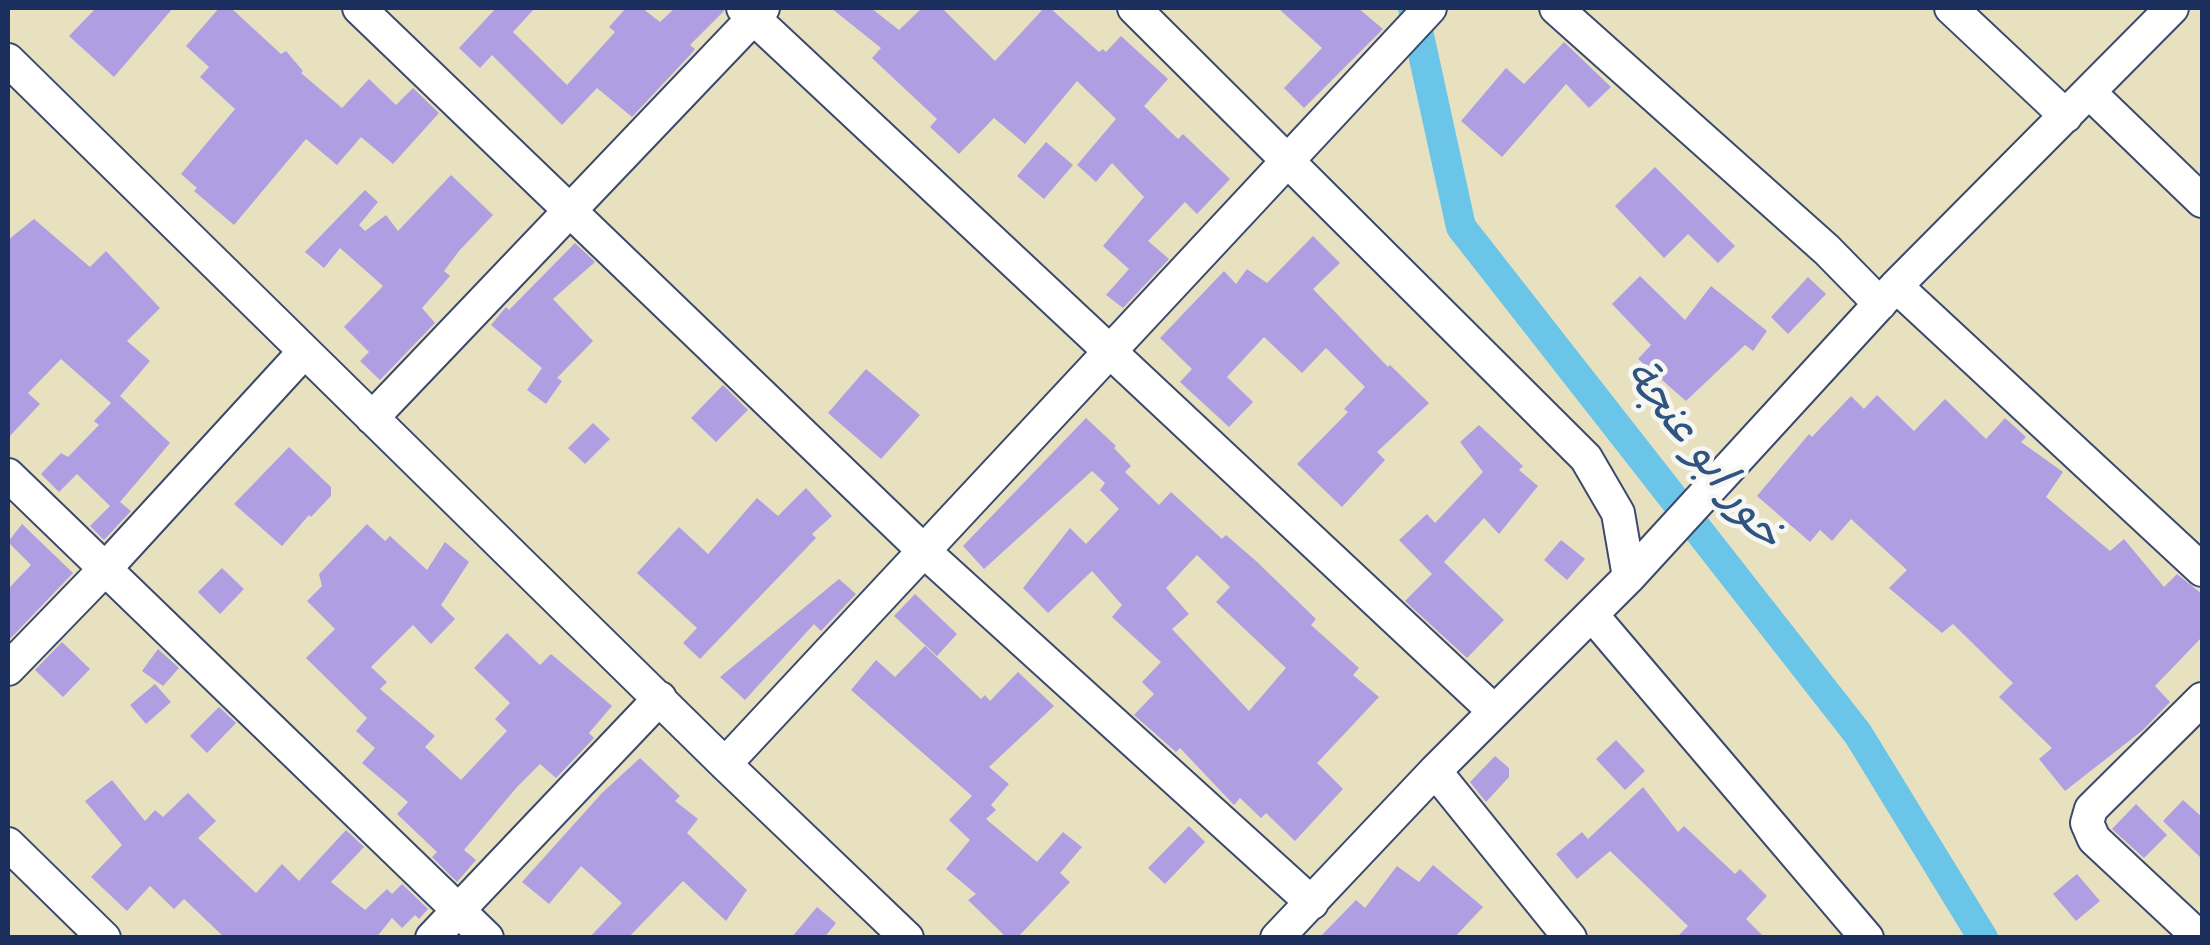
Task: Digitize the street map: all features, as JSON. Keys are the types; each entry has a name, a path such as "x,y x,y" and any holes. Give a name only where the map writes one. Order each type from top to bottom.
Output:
{"street":[{"path":"359,8 926,552 1298,925 1435,771 1592,615 1888,295 2172,8"},
{"path":"1134,8 1586,458 1618,513 1635,569"},
{"path":"726,764 1430,8"},
{"path":"1556,8 1827,250 1888,295 2202,570"},
{"path":"1951,8 2066,116"},
{"path":"372,418 753,11 1109,352 1494,711"},
{"path":"8,60 907,938"},
{"path":"2090,93 2202,201"},
{"path":"8,669 304,352"},
{"path":"8,475 487,938"},
{"path":"1592,615 1867,938"},
{"path":"432,938 660,698"},
{"path":"2200,938 2094,839 2087,822 2091,808 2202,699"},
{"path":"1435,771 1570,938"},
{"path":"8,844 104,938"}],"building":[{"path":"96,8 173,8 114,77 69,36"},
{"path":"219,8 231,8 281,54 286,51 301,73 342,108 369,79 396,105 413,88 439,113 393,164 361,137 337,165 306,139 234,225 194,191 197,188 181,174 235,109 200,77 209,67 186,46"},
{"path":"496,8 535,8 513,32 567,85 615,32 609,27 626,8 642,8 660,22 675,8 724,11 690,45 695,49 632,117 597,88 562,125 492,55 480,68 459,48"},
{"path":"831,8 871,8 899,30 922,8 942,8 995,61 1044,8 1050,8 1099,52 1106,52 1121,36 1168,79 1144,106 1178,139 1183,134 1230,179 1197,214 1185,202 1148,241 1169,259 1123,308 1106,295 1129,269 1103,246 1144,197 1112,163 1096,182 1077,165 1116,119 1077,81 1025,144 994,118 959,154 930,127 937,119 872,58 881,48"},
{"path":"1278,8 1358,8 1383,29 1304,108 1284,88 1322,48"},
{"path":"1564,42 1611,87 1589,108 1566,84 1502,157 1461,121 1506,68 1524,84"},
{"path":"1046,142 1073,165 1044,199 1017,176"},
{"path":"1655,167 1735,246 1718,263 1688,234 1664,258 1615,206"},
{"path":"451,175 493,215 459,251 444,271 450,276 422,308 435,323 380,380 360,361 369,352 344,327 383,286 340,248 324,268 305,252 365,190 378,202 359,225 365,231 386,215 398,231"},
{"path":"34,219 90,267 106,251 160,308 127,341 150,361 120,396 170,443 120,502 131,511 104,540 90,526 110,506 77,474 59,492 41,474 61,453 68,457 99,425 94,421 111,403 61,359 28,393 40,404 8,438 8,240"},
{"path":"1313,236 1340,263 1313,289 1388,367 1429,403 1377,452 1385,460 1342,507 1297,464 1348,412 1344,409 1365,387 1326,348 1302,373 1264,337 1227,377 1253,402 1229,427 1180,382 1192,369 1160,338 1224,271 1236,284 1247,269 1267,283"},
{"path":"575,243 595,262 553,299 593,341 557,378 562,381 546,404 527,390 542,368 491,325"},
{"path":"1640,276 1685,320 1711,286 1767,331 1753,351 1745,345 1686,401 1638,359 1651,345 1612,304"},
{"path":"1808,277 1826,294 1788,334 1771,317"},
{"path":"866,369 920,415 881,459 828,413"},
{"path":"723,385 748,410 716,442 691,418"},
{"path":"1877,395 1914,431 1945,399 1986,439 2005,418 2026,437 2021,442 2063,472 2046,497 2110,551 2124,539 2164,587 2177,574 2202,594 2202,637 2155,686 2170,702 2143,730 2065,791 2039,759 2052,748 1999,697 2013,683 1953,624 1942,633 1889,588 1907,570 1851,519 1832,541 1820,530 1810,542 1757,496 1809,434 1812,437 1851,396 1864,409"},
{"path":"1086,418 1116,446 1131,466 1125,472 1159,505 1171,492 1222,539 1226,535 1316,619 1311,625 1359,668 1353,675 1379,697 1317,763 1343,789 1295,841 1266,813 1261,818 1240,798 1234,805 1180,748 1176,752 1134,715 1154,694 1142,682 1161,662 1112,617 1122,605 1092,571 1048,613 1023,588 1070,528 1086,544 1119,509 1100,490 1105,483 1092,471 984,569 963,546","holes":["1197,555 1230,587 1216,602 1286,668 1249,711 1172,629 1189,614 1166,588"]},
{"path":"593,423 610,439 585,464 568,448"},
{"path":"1479,425 1523,466 1519,470 1538,486 1499,534 1484,518 1444,562 1504,620 1467,658 1405,601 1432,574 1399,540 1427,514 1435,523 1483,472 1460,442"},
{"path":"289,447 331,487 331,496 282,546 234,504"},
{"path":"806,488 832,516 812,534 816,538 700,659 683,643 697,628 637,573 679,527 708,554 757,498 778,516"},
{"path":"22,524 73,573 8,641 8,589 31,565 8,542"},
{"path":"367,524 385,541 390,536 427,570 445,542 469,562 441,605 455,619 431,644 413,625 371,667 387,682 380,689 435,736 425,747 461,780 507,731 495,719 510,703 474,668 507,633 540,665 551,654 612,706 589,733 594,738 556,778 540,764 517,787 464,850 476,860 457,882 432,857 437,852 397,814 408,802 362,763 375,748 356,731 367,718 306,658 335,629 307,601 322,586 319,574"},
{"path":"1561,540 1585,559 1567,580 1544,560"},
{"path":"222,568 244,589 220,614 198,592"},
{"path":"839,579 856,594 821,631 814,624 745,700 720,677"},
{"path":"915,594 957,634 937,656 894,616"},
{"path":"62,642 90,669 63,697 35,670"},
{"path":"925,646 981,699 985,695 990,701 1018,672 1054,706 989,767 1009,784 991,805 996,810 986,819 1037,862 1063,832 1082,847 1060,873 1070,882 1017,938 1007,938 968,900 976,894 946,869 970,840 949,820 972,796 851,690 876,660 895,677"},
{"path":"158,649 179,668 163,686 142,671"},
{"path":"155,684 171,702 146,724 130,705"},
{"path":"219,707 236,723 207,753 190,736"},
{"path":"1616,740 1645,771 1625,790 1596,759"},
{"path":"1495,756 1509,768 1509,777 1486,802 1470,782"},
{"path":"640,758 680,796 675,801 698,819 687,833 747,890 726,921 683,881 628,938 589,938 622,903 581,866 549,904 522,882 602,793"},
{"path":"112,780 145,821 155,810 163,817 188,793 216,821 198,838 256,893 282,864 299,881 346,830 364,847 331,882 365,910 387,889 392,894 402,884 428,909 402,928 392,918 376,938 225,938 184,899 174,909 150,886 127,911 91,877 122,845 85,801"},
{"path":"1643,787 1678,832 1684,826 1735,874 1740,869 1767,896 1746,919 1765,938 1676,938 1688,926 1610,851 1577,879 1556,854 1582,832 1588,839"},
{"path":"2183,800 2202,817 2202,859 2163,821"},
{"path":"2136,804 2167,835 2144,858 2112,829"},
{"path":"1189,826 1205,842 1165,884 1148,868"},
{"path":"1433,865 1483,907 1454,938 1319,938 1356,900 1365,908 1397,866 1419,882"},
{"path":"2077,874 2100,901 2076,921 2053,894"},
{"path":"817,907 836,923 824,938 791,938"}],"waterway":[{"name":"خور ابو عنجة","path":"1413,8 1461,227 1858,734 1983,938"}]}
